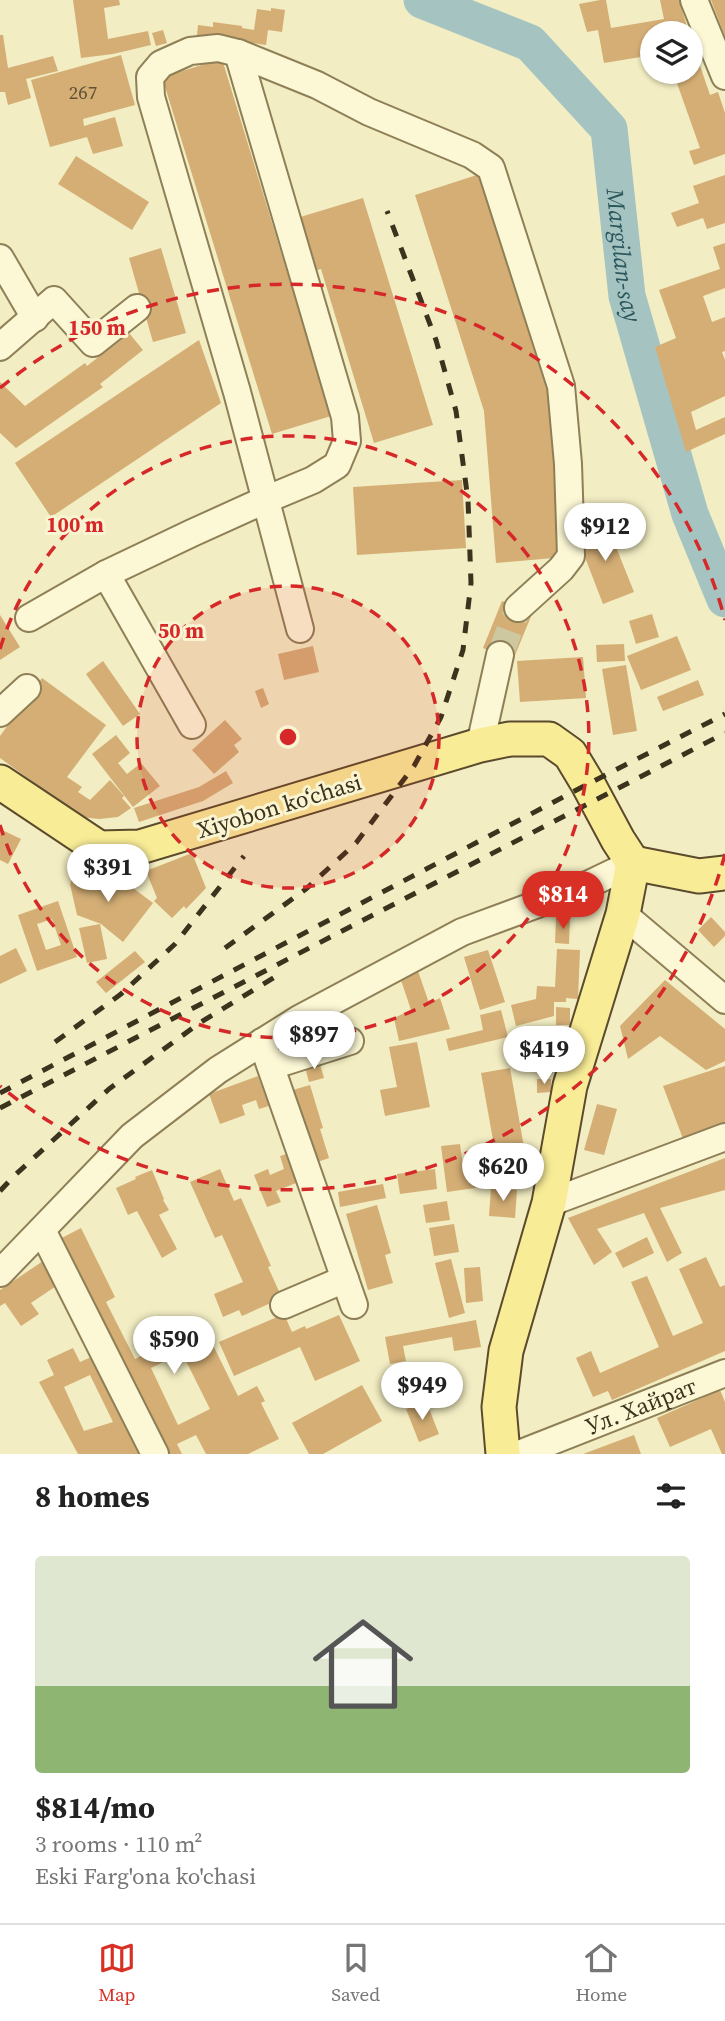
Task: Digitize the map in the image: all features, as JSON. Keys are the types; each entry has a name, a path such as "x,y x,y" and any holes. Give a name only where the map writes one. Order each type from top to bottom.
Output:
{"main road":[{"name":"Xiyobon koʻchasi","path":"0,782 99,848 140,848 480,746 510,739 548,739 570,754 633,863"},
{"path":"503,1454 499,1407 506,1351 549,1203 570,1086 623,914 633,863 699,876 725,873"}],"street":[{"path":"694,0 725,76"},
{"path":"300,629 237,392 151,97 150,77 161,64 190,51 218,48 238,53 317,85 369,112 472,155 491,168 561,386 568,464 571,556 561,569 518,608"},
{"path":"29,618 106,575 265,500 313,481 337,465 347,441 345,416 238,53"},
{"path":"0,258 35,318"},
{"path":"0,347 54,300 93,343 137,307"},
{"path":"106,575 192,725"},
{"path":"480,746 500,655"},
{"path":"0,713 27,688"},
{"path":"267,1054 299,1019 462,932 582,888 633,863"},
{"path":"623,914 725,1000"},
{"path":"0,1273 132,1136 218,1070 267,1054 350,1041"},
{"path":"267,1054 354,1305"},
{"path":"549,1203 725,1137"},
{"path":"42,1230 155,1454"},
{"path":"284,1304 345,1279"},
{"name":"Ул. Хайрат","path":"519,1454 725,1373"}],"building":[{"path":"73,0 119,0 120,5 104,8 108,39 148,31 151,45 81,58"},
{"path":"606,0 611,28 640,23 640,57 604,63 598,30 587,32 579,4"},
{"path":"660,0 679,0 685,21 652,21 664,19"},
{"path":"711,0 725,0 725,37"},
{"path":"271,8 285,10 282,32 268,30 266,45 197,35 198,25 213,27 213,22 254,30 257,9 271,11"},
{"path":"163,30 167,43 156,46 152,33"},
{"path":"0,35 3,35 8,68 53,56 58,71 26,79 31,98 8,105 5,92 0,92"},
{"path":"121,55 135,105 83,119 84,126 115,117 123,146 93,154 87,137 50,147 31,80"},
{"path":"222,59 331,416 272,434 162,77"},
{"path":"703,74 710,95 718,92 725,113 725,154 694,165 689,151 700,148 677,84 703,84"},
{"path":"76,156 149,202 132,230 58,184"},
{"path":"483,173 552,390 565,557 496,563 484,411 415,195"},
{"path":"725,175 725,223 707,229 703,218 677,227 671,213 699,203 693,186"},
{"path":"363,198 433,425 374,443 321,269 313,271 297,218"},
{"path":"725,243 725,288 703,296 712,322 725,317 725,351 722,352 725,360 725,396 691,412 696,430 725,417 725,434 686,452 655,347 676,338 659,290 720,269 713,247"},
{"path":"161,248 186,333 153,342 129,258"},
{"path":"129,333 143,350 100,384 103,387 16,448 0,433 0,382 25,406 85,363 87,366"},
{"path":"199,340 221,403 51,517 15,463"},
{"path":"462,480 466,548 357,555 353,487"},
{"path":"606,522 634,592 603,604 576,534"},
{"path":"502,601 532,614 513,660 483,648"},
{"path":"652,614 659,637 636,644 629,621"},
{"path":"0,615 20,647 0,660"},
{"path":"677,636 691,670 641,690 627,656"},
{"path":"624,644 625,661 597,662 596,645"},
{"path":"313,646 319,672 284,680 278,654"},
{"path":"583,657 586,698 520,702 517,661"},
{"path":"103,661 140,714 123,726 86,674"},
{"path":"626,665 637,731 613,735 602,669"},
{"path":"42,678 106,725 67,777 82,787 78,792 90,800 110,780 131,808 118,817 81,817 0,758 0,736"},
{"path":"698,680 704,695 663,711 657,697"},
{"path":"263,688 269,704 261,708 255,691"},
{"path":"225,720 242,739 234,745 239,752 214,774 192,750"},
{"path":"116,735 130,753 118,763 127,774 141,763 160,786 133,807 92,754"},
{"path":"226,771 233,783 203,801 139,822 134,808 199,787"},
{"path":"0,829 21,839 8,864 0,860"},
{"path":"192,853 206,888 186,909 184,906 172,918 154,901 157,898 146,871"},
{"path":"75,869 126,889 129,885 153,903 123,942 101,924 77,915 70,884"},
{"path":"58,901 77,957 37,971 18,915","holes":["52,919 61,945 46,950 37,924"]},
{"path":"711,917 725,932 725,936 714,947 698,930"},
{"path":"556,918 570,918 569,944 555,943"},
{"path":"100,924 107,959 87,963 79,928"},
{"path":"16,948 27,971 0,984 0,956"},
{"path":"557,949 580,950 578,999 566,998 566,1002 554,1002 554,1016 516,1026 511,1005 536,999 537,986 555,987"},
{"path":"488,950 505,1002 480,1010 464,957"},
{"path":"135,951 145,962 106,993 96,982"},
{"path":"418,971 429,1003 440,998 450,1029 399,1041 394,1018 411,1010 400,977"},
{"path":"665,980 725,1029 725,1061 706,1070 660,1036 628,1059 620,1026"},
{"path":"556,1007 570,1008 570,1025 556,1025"},
{"path":"501,1010 508,1037 449,1051 446,1039 483,1030 480,1015"},
{"path":"548,1036 562,1037 562,1053 548,1053"},
{"path":"417,1042 430,1107 385,1116 380,1090 397,1087 389,1047"},
{"path":"319,1061 324,1078 309,1082 304,1064"},
{"path":"725,1066 725,1129 685,1144 663,1086"},
{"path":"510,1068 524,1147 495,1151 481,1073"},
{"path":"258,1076 269,1106 259,1109 256,1100 242,1105 245,1115 220,1124 209,1094"},
{"path":"537,1079 551,1079 551,1092 537,1093"},
{"path":"310,1085 329,1158 309,1165 286,1092"},
{"path":"597,1104 617,1109 604,1155 584,1150"},
{"path":"460,1144 464,1173 491,1169 489,1158 521,1153 525,1181 447,1192 441,1146"},
{"path":"290,1153 301,1181 276,1191 281,1202 267,1207 254,1175 268,1169 270,1175 284,1169 280,1156"},
{"path":"725,1158 725,1190 660,1208 682,1253 667,1262 644,1213 597,1229 612,1252 594,1265 568,1218"},
{"path":"220,1169 234,1201 241,1198 282,1298 242,1316 239,1310 223,1317 214,1294 243,1282 222,1235 215,1238 190,1182"},
{"path":"435,1169 437,1189 400,1194 397,1174"},
{"path":"152,1170 169,1210 159,1215 177,1249 162,1258 137,1211 128,1215 116,1188"},
{"path":"383,1184 386,1198 340,1207 338,1192"},
{"path":"491,1188 517,1190 515,1218 489,1216"},
{"path":"447,1201 450,1220 426,1223 423,1205"},
{"path":"377,1205 391,1253 385,1255 393,1283 368,1290 346,1214"},
{"path":"454,1224 459,1252 434,1256 429,1228"},
{"path":"81,1228 115,1297 106,1302 135,1359 191,1331 198,1345 210,1339 238,1396 257,1386 265,1401 261,1403 279,1439 248,1454 206,1454 196,1435 177,1444 182,1454 163,1454 56,1241","holes":["182,1353 210,1409 178,1425 151,1368"]},
{"path":"647,1237 654,1253 623,1268 615,1253"},
{"path":"706,1257 720,1287 725,1285 725,1351 612,1400 608,1391 593,1397 576,1358 591,1351 600,1373 659,1347 631,1282 647,1276 673,1336 703,1323 679,1269"},
{"path":"451,1259 465,1313 449,1318 435,1263"},
{"path":"43,1261 59,1284 31,1303 39,1314 21,1326 5,1303 0,1306 0,1290"},
{"path":"480,1267 483,1301 466,1303 464,1268"},
{"path":"284,1314 292,1332 339,1315 360,1361 315,1381 300,1347 234,1376 219,1342"},
{"path":"476,1320 481,1347 454,1351 452,1337 403,1346 406,1361 390,1364 385,1337"},
{"path":"73,1348 80,1362 98,1354 141,1454 78,1454 39,1382 54,1375 47,1360","holes":["90,1375 113,1422 84,1431 64,1387"]},
{"path":"449,1375 451,1386 425,1390 423,1379"},
{"path":"362,1385 382,1421 323,1454 309,1454 292,1423"},
{"path":"449,1390 451,1402 429,1406 427,1394"},
{"path":"720,1390 725,1402 725,1454 722,1454 711,1429 670,1447 657,1418"},
{"path":"426,1401 439,1434 419,1442 406,1409"},
{"path":"634,1435 641,1454 583,1454"}],"waterway":[{"name":"Margilan-say","path":"422,0 530,43 609,129 627,296 690,514 725,599"}],"tunnel":[{"path":"500,655 518,608"}],"railway":[{"path":"225,948 306,889 356,843 414,766 441,717 463,650 471,583 468,500 456,411 436,340 387,211"},
{"path":"0,1093 725,714"},
{"path":"0,1108 725,733"},
{"path":"55,1042 121,994 175,944 244,856"},
{"path":"0,1191 109,1089 201,1022 283,972"}]}
